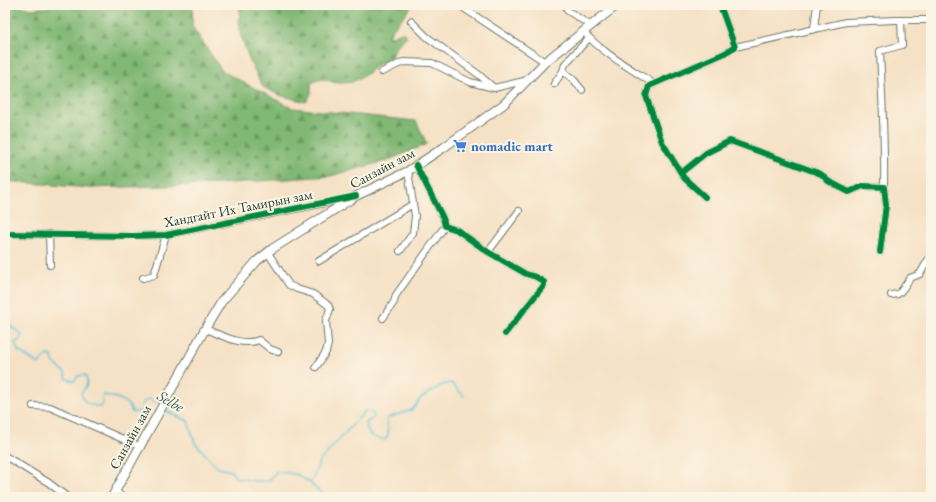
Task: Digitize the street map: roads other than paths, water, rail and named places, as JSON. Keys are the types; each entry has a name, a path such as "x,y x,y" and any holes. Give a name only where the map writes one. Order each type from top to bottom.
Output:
{"main road":[{"name":"Санзайн зам","path":"114,494 222,301 257,261 356,196 408,171 504,104 545,62 586,28 617,5"}],"street":[{"path":"459,5 545,62"},
{"path":"565,5 568,11 586,28 589,38 619,61 654,84"},
{"path":"720,5 735,47"},
{"path":"814,28 816,5"},
{"path":"880,252 886,205 884,187 885,149 880,51 902,45 901,20"},
{"path":"705,197 684,178 662,142 646,96 648,89 654,84 723,54 735,47 814,28 846,22 931,20"},
{"path":"411,21 427,37 478,74 494,88"},
{"path":"554,84 563,71 565,64 589,38"},
{"path":"382,72 403,62 432,63 470,82 494,88 528,80"},
{"path":"563,71 574,80 582,90"},
{"path":"681,173 706,153 730,141 821,174 828,181 849,192 863,186 884,187"},
{"path":"416,165 446,226 457,230 488,252 526,274 536,277 544,282 544,285 505,334"},
{"path":"400,251 413,233 415,216 408,171"},
{"name":"Хандгайт Их Тамирын зам","path":"5,234 133,236 166,235 356,196"},
{"path":"319,261 413,204"},
{"path":"488,252 519,210"},
{"path":"383,318 394,302 396,295 446,226"},
{"path":"49,234 50,265"},
{"path":"143,278 154,275 166,235"},
{"path":"268,253 289,285 313,294 330,308 326,321 328,344 326,352 316,367"},
{"path":"891,295 898,294 910,278 920,274 931,255"},
{"path":"205,329 245,342 254,342 259,340 278,352"},
{"path":"33,406 50,407 141,447"},
{"path":"5,456 49,483 67,497"},
{"path":"114,494 122,497"}],"waterway":[{"name":"Selbe","path":"5,319 7,323 22,335 19,341 15,342 18,351 39,364 47,355 52,356 53,362 65,373 67,379 74,381 78,376 85,375 87,384 81,393 84,400 88,404 101,407 103,402 102,398 104,395 125,402 132,412 139,412 143,409 142,403 148,399 161,403"},
{"path":"310,483 314,477 319,462 365,411 373,413 374,417 366,423 369,434 385,440 388,435 387,418 412,410 421,398 442,385 451,383 464,396"},
{"name":"Selbe","path":"164,408 168,412 188,421 195,443 218,468 231,471 236,478 269,481 276,472 296,474 310,483 325,497"}],"place":[{"name":"nomadic mart","path":"460,146"}]}
